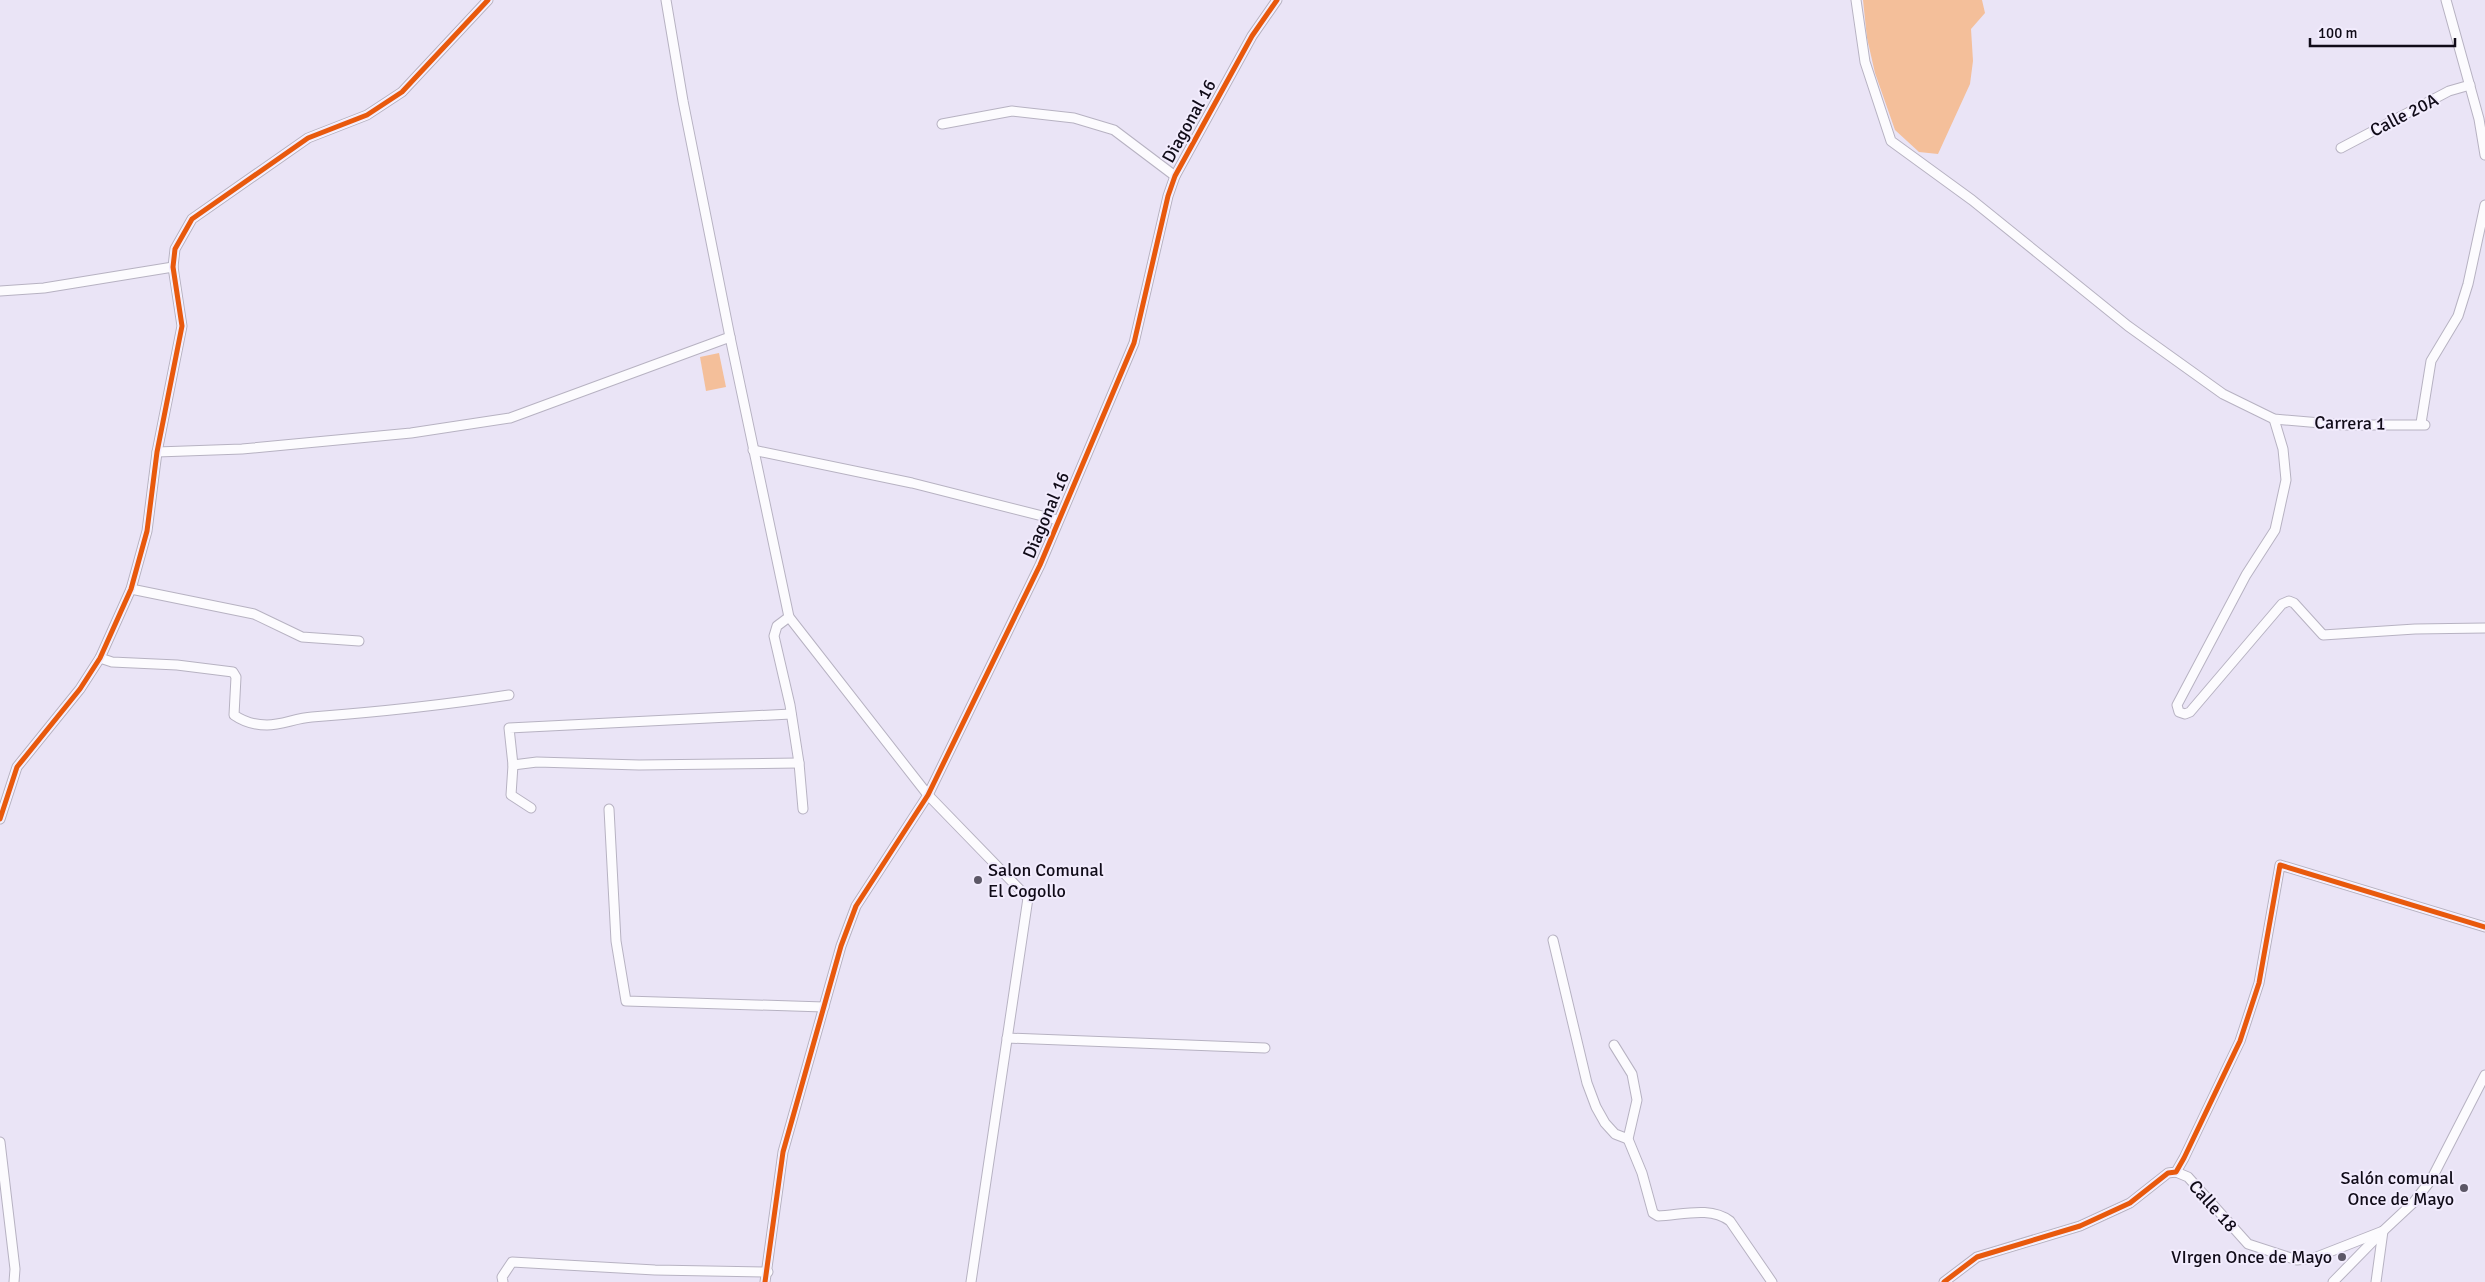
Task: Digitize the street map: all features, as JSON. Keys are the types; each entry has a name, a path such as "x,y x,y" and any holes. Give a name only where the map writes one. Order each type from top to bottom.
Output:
{"street":[{"path":"0,819 18,768 80,690 100,658 131,589 147,531 157,452 182,326 173,267 175,249 192,219 308,138 367,115 402,92 488,0"},
{"path":"666,0 683,101 730,337 789,617 928,795 1028,898 971,1282"},
{"name":"Diagonal 16","path":"765,1282 768,1272 783,1152 841,946 856,906 928,795 1040,565 1134,343 1168,196 1175,176 1252,36 1277,0"},
{"path":"1856,0 1865,62 1891,141 1972,200 2128,326 2223,394 2274,419 2283,449 2286,480 2275,530 2246,575 2176,705 2179,712 2185,714 2190,712 2282,604 2289,601 2294,603 2323,635 2415,629 2485,628"},
{"path":"2448,1 2479,119 2485,155"},
{"name":"Calle 20A","path":"2341,148 2450,91 2470,85"},
{"path":"942,124 1012,111 1074,118 1114,130 1175,176"},
{"path":"2484,215 2485,205"},
{"name":"Carrera 1","path":"2274,419 2344,424 2423,424 2431,361 2458,316 2468,284 2484,215"},
{"path":"0,291 44,288 173,267"},
{"path":"157,452 242,449 411,433 510,418 730,337"},
{"path":"753,450 912,483 1058,520"},
{"path":"131,589 254,614 302,637 359,641"},
{"path":"789,617 777,626 774,636 791,714 799,763 803,809"},
{"path":"100,658 112,662 177,665 232,672 236,677 234,715 244,721 264,725 278,724 307,717 449,704 509,695"},
{"path":"531,808 511,795 513,765 509,728 791,714"},
{"path":"513,765 537,762 639,765 799,763"},
{"path":"609,809 616,941 626,1001 824,1007"},
{"path":"1944,1282 1977,1257 2080,1226 2130,1203 2168,1173 2176,1172 2240,1041 2259,983 2280,864 2485,927"},
{"path":"1554,940 1585,1073 1596,1108 1605,1123 1615,1134 1628,1139"},
{"path":"1007,1038 1265,1048"},
{"path":"1614,1045 1632,1074 1637,1100 1628,1139 1642,1173 1653,1213 1658,1216 1711,1212 1722,1214 1730,1220 1772,1282"},
{"name":"Calle 18","path":"2176,1172 2188,1177 2248,1244 2297,1260 2314,1258 2383,1232 2413,1203 2431,1180 2485,1075"},
{"path":"0,1142 15,1269 14,1282"},
{"path":"2333,1282 2383,1232"},
{"path":"2376,1282 2383,1232"},
{"path":"503,1282 502,1277 512,1262 655,1270 768,1272"}],"shaded area":[{"path":"1863,0 1982,0 1985,13 1971,29 1973,61 1970,84 1938,154 1919,152 1895,130 1875,73 1867,38"},
{"path":"719,353 726,387 706,391 700,357"}],"cycle path":[{"path":"0,819 17,767 80,689 100,658 131,589 147,531 157,452 182,326 173,267 175,249 192,219 308,138 367,115 402,92 488,0"},
{"path":"765,1282 783,1152 841,946 856,906 928,795 1040,565 1134,343 1168,196 1175,176 1252,36 1277,0"},
{"path":"1944,1282 1977,1257 2080,1226 2130,1203 2168,1173 2176,1172 2240,1041 2259,983 2280,865 2485,927"}],"place":[{"name":"Salon Comunal El Cogollo","path":"978,880"},
{"name":"Salón comunal Once de Mayo","path":"2464,1188"},
{"name":"VIrgen Once de Mayo","path":"2342,1257"}]}
